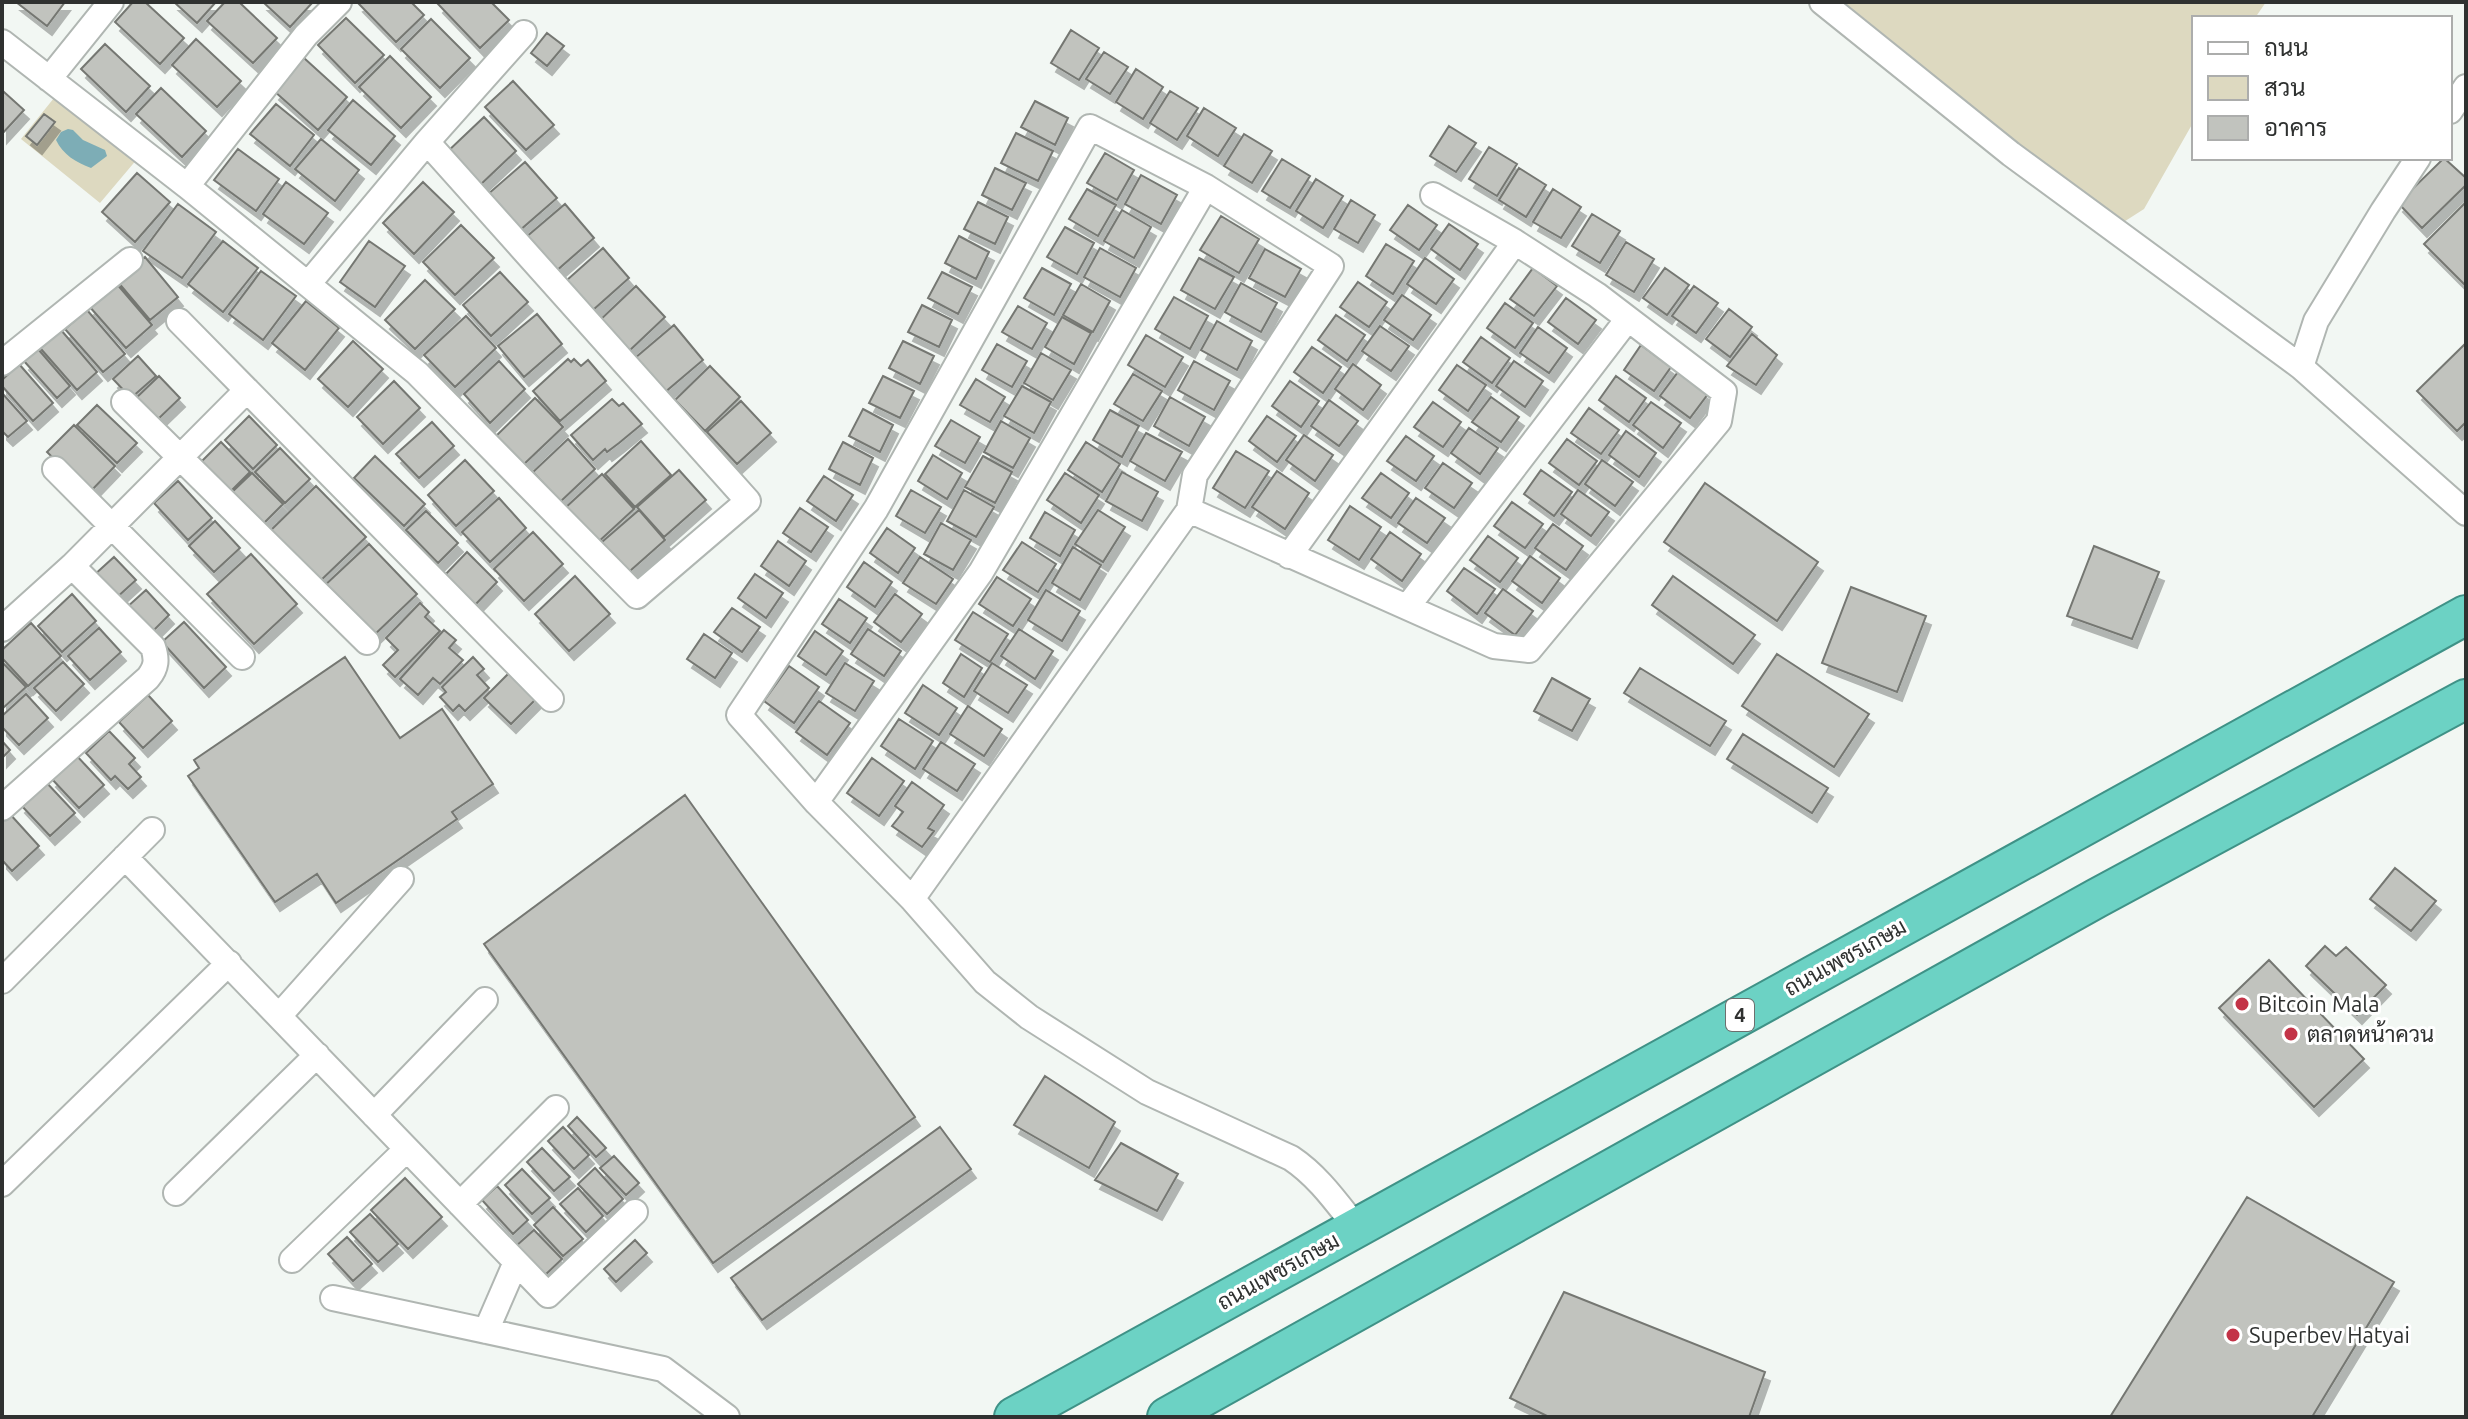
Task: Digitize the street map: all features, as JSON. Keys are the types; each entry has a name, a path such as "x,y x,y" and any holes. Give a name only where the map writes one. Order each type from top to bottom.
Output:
{"highway":[{"name":"ถนนเพชรเกษม","path":"1014,1417 2466,615"},
{"path":"1167,1417 2079,907 2466,699"}],"street":[{"path":"49,79 111,2"},
{"path":"187,186 306,35 339,2"},
{"path":"1822,2 2011,154 2301,367 2466,513"},
{"path":"309,283 427,142 524,33"},
{"path":"2,42 309,283 417,373 637,596 748,501 427,142"},
{"path":"2452,108 2466,87"},
{"path":"912,899 1189,510 1195,475 1331,266 1206,187 1090,127 876,509 739,715 816,802 912,899 985,982 1029,1017 1147,1092 1291,1158 1306,1168 1325,1188 1356,1227"},
{"path":"2301,367 2316,321 2417,160"},
{"path":"816,802 981,572 1206,187"},
{"path":"1189,510 1494,646 1529,650 1719,421 1724,392 1597,295 1515,242 1433,195"},
{"path":"1289,556 1515,242"},
{"path":"2,363 130,260"},
{"path":"1408,606 1627,320"},
{"path":"179,321 551,699"},
{"path":"2,629 72,566 247,390"},
{"path":"124,402 367,642"},
{"path":"55,469 242,657"},
{"path":"2,808 155,669 153,647 72,566"},
{"path":"2,981 152,830"},
{"path":"125,857 548,1295 635,1212"},
{"path":"279,1016 401,879"},
{"path":"2,1184 229,963"},
{"path":"374,1115 485,1000"},
{"path":"176,1193 317,1055"},
{"path":"460,1204 556,1108"},
{"path":"292,1260 407,1149"},
{"path":"486,1331 516,1262"},
{"path":"333,1298 663,1369 727,1417"}],"green space":[{"path":"1834,2 2266,2 2256,16 2192,16 2192,125 2144,209 2108,232"},
{"path":"58,93 138,158 100,203 21,139"}],"water":[{"path":"68,129 105,150 107,156 91,168 70,157 56,140 61,132"}],"building":[{"path":"16,2 65,2 47,26"},
{"path":"133,2 145,2 184,38 160,64 115,22"},
{"path":"174,2 216,2 197,23"},
{"path":"225,2 239,2 277,38 253,63 207,21"},
{"path":"263,2 313,2 290,27"},
{"path":"360,2 411,2 424,15 396,42"},
{"path":"491,2 509,20 480,48 438,4"},
{"path":"346,18 384,55 355,83 318,45"},
{"path":"431,19 470,58 440,88 401,49"},
{"path":"1071,30 1099,48 1079,80 1051,63"},
{"path":"547,33 564,46 547,66 531,53"},
{"path":"196,39 241,81 217,107 172,65"},
{"path":"105,44 150,86 126,112 81,69"},
{"path":"1104,52 1128,67 1110,94 1086,79"},
{"path":"390,56 431,97 401,128 359,87"},
{"path":"304,58 347,97 318,130 274,91"},
{"path":"1136,69 1163,87 1143,119 1116,102"},
{"path":"513,81 554,125 526,150 485,107"},
{"path":"161,88 206,131 182,157 136,114"},
{"path":"1170,91 1198,108 1177,140 1150,123"},
{"path":"4,92 24,110 2,134 2,94"},
{"path":"353,100 395,136 371,165 328,130"},
{"path":"1035,101 1068,118 1055,145 1021,127"},
{"path":"276,104 314,135 290,166 250,134"},
{"path":"1204,108 1236,128 1218,156 1187,136"},
{"path":"44,114 55,122 37,145 26,136"},
{"path":"484,117 516,151 478,187 446,153"},
{"path":"1449,126 1476,143 1456,172 1430,156"},
{"path":"1016,133 1053,151 1038,181 1001,163"},
{"path":"1244,134 1272,151 1252,183 1224,166"},
{"path":"321,139 359,170 335,201 295,169"},
{"path":"1489,147 1517,164 1497,196 1469,179"},
{"path":"238,149 279,179 256,211 214,180"},
{"path":"1105,153 1134,170 1117,200 1087,183"},
{"path":"1282,159 1310,176 1290,208 1262,191"},
{"path":"2442,160 2446,160 2466,178 2466,185 2422,228 2398,203"},
{"path":"525,162 557,198 519,231 487,195"},
{"path":"995,168 1026,183 1012,210 982,195"},
{"path":"1519,168 1546,185 1526,217 1499,200"},
{"path":"137,173 170,202 135,242 102,212"},
{"path":"1141,175 1177,195 1161,224 1125,204"},
{"path":"1316,179 1343,196 1323,228 1296,211"},
{"path":"286,182 328,213 304,244 263,214"},
{"path":"423,182 454,212 414,254 383,223"},
{"path":"1087,189 1116,205 1098,236 1069,219"},
{"path":"1553,189 1581,207 1561,238 1533,222"},
{"path":"1351,200 1375,215 1358,243 1334,229"},
{"path":"978,202 1008,217 995,244 964,229"},
{"path":"2466,202 2466,286 2424,244"},
{"path":"178,204 216,232 182,278 143,251"},
{"path":"565,204 594,238 555,272 525,238"},
{"path":"1408,205 1437,225 1419,250 1390,230"},
{"path":"1122,210 1151,227 1134,258 1104,241"},
{"path":"1592,214 1620,231 1600,263 1572,246"},
{"path":"1221,216 1259,239 1239,273 1200,250"},
{"path":"1449,224 1478,244 1460,270 1431,249"},
{"path":"461,225 494,258 455,295 423,262"},
{"path":"1065,227 1094,243 1077,274 1047,257"},
{"path":"959,236 989,252 976,279 945,263"},
{"path":"223,241 258,268 223,312 188,284"},
{"path":"369,241 405,266 375,307 340,282"},
{"path":"1626,242 1654,259 1634,292 1606,275"},
{"path":"1386,244 1414,261 1393,294 1366,276"},
{"path":"603,248 629,278 593,310 567,280"},
{"path":"1100,248 1136,268 1120,297 1084,277"},
{"path":"1265,249 1301,269 1285,297 1249,278"},
{"path":"145,257 178,297 150,320 117,281"},
{"path":"1199,258 1234,277 1215,309 1181,290"},
{"path":"1425,258 1454,279 1436,304 1407,284"},
{"path":"1042,268 1071,284 1054,315 1024,298"},
{"path":"1533,268 1557,286 1534,316 1510,299"},
{"path":"1665,268 1689,285 1667,315 1643,298"},
{"path":"261,271 296,296 263,340 229,314"},
{"path":"500,272 528,302 491,336 463,305"},
{"path":"942,272 972,287 958,314 928,298"},
{"path":"425,280 455,309 415,349 385,320"},
{"path":"1358,282 1387,302 1369,327 1340,307"},
{"path":"116,283 152,325 126,348 89,306"},
{"path":"1241,283 1277,303 1261,332 1225,312"},
{"path":"1081,284 1110,301 1093,332 1063,315"},
{"path":"636,286 665,317 628,352 599,321"},
{"path":"1694,286 1718,303 1696,333 1672,316"},
{"path":"1402,295 1431,315 1413,340 1384,320"},
{"path":"1174,297 1208,316 1190,349 1155,329"},
{"path":"1566,298 1596,320 1578,344 1548,322"},
{"path":"306,301 339,328 305,370 272,343"},
{"path":"1505,303 1533,323 1515,348 1487,328"},
{"path":"922,305 952,320 939,347 908,332"},
{"path":"1018,306 1047,323 1032,349 1002,332"},
{"path":"1729,309 1752,327 1730,357 1706,339"},
{"path":"87,310 125,354 103,372 65,329"},
{"path":"537,314 562,344 524,377 498,346"},
{"path":"1336,315 1365,335 1347,361 1318,340"},
{"path":"466,316 496,348 455,387 424,355"},
{"path":"1062,317 1091,333 1074,364 1045,347"},
{"path":"1217,321 1252,341 1237,370 1201,350"},
{"path":"55,323 97,372 77,390 34,341"},
{"path":"674,325 703,360 664,393 635,358"},
{"path":"1380,326 1409,346 1391,371 1362,351"},
{"path":"1538,327 1567,348 1549,373 1520,353"},
{"path":"1752,334 1777,355 1756,385 1727,366"},
{"path":"1146,335 1183,357 1165,387 1128,365"},
{"path":"1481,337 1510,358 1492,383 1463,362"},
{"path":"353,341 383,369 348,407 318,379"},
{"path":"903,341 934,356 920,384 889,368"},
{"path":"2466,343 2466,422 2457,431 2417,391"},
{"path":"997,344 1027,361 1012,387 982,370"},
{"path":"1641,345 1671,367 1654,391 1624,370"},
{"path":"1312,347 1341,367 1323,393 1294,372"},
{"path":"38,349 70,386 57,398 24,361"},
{"path":"1041,353 1071,370 1053,400 1024,383"},
{"path":"138,356 156,376 131,398 113,379"},
{"path":"568,359 571,362 574,359 581,366 588,360 606,381 560,421 533,391"},
{"path":"499,361 525,389 490,423 464,394"},
{"path":"1194,361 1230,381 1214,410 1178,390"},
{"path":"1514,361 1543,381 1525,407 1496,386"},
{"path":"19,364 53,403 33,421 2,386 2,380"},
{"path":"1353,364 1381,385 1363,410 1335,389"},
{"path":"1457,365 1486,385 1468,411 1439,390"},
{"path":"710,366 740,397 705,431 675,400"},
{"path":"1678,372 1708,394 1690,418 1660,396"},
{"path":"1133,374 1162,391 1143,421 1114,404"},
{"path":"159,376 180,398 155,422 134,400"},
{"path":"883,376 914,391 900,418 869,403"},
{"path":"1616,376 1646,398 1629,422 1599,400"},
{"path":"976,379 1005,397 990,422 960,405"},
{"path":"394,381 420,408 383,444 357,417"},
{"path":"1290,381 1319,401 1301,427 1272,406"},
{"path":"1022,386 1051,402 1034,433 1004,416"},
{"path":"2,393 27,421 8,437 2,431"},
{"path":"1170,397 1205,417 1189,446 1154,426"},
{"path":"1491,397 1519,417 1501,442 1472,422"},
{"path":"535,398 563,427 522,466 495,437"},
{"path":"612,399 619,406 623,403 642,424 593,460 571,435"},
{"path":"1329,400 1358,421 1339,446 1311,426"},
{"path":"741,401 771,433 737,464 707,432"},
{"path":"1433,402 1461,422 1443,447 1414,427"},
{"path":"1651,402 1681,423 1663,448 1633,425"},
{"path":"97,405 137,443 117,463 77,425"},
{"path":"1589,408 1619,430 1601,454 1571,433"},
{"path":"863,409 893,425 880,452 849,436"},
{"path":"1110,410 1139,426 1122,457 1093,440"},
{"path":"249,416 277,445 253,469 225,440"},
{"path":"1267,416 1296,436 1277,462 1249,441"},
{"path":"951,420 980,437 965,463 935,446"},
{"path":"1001,421 1030,438 1013,468 984,452"},
{"path":"432,422 454,446 419,478 396,454"},
{"path":"74,425 115,466 89,493 47,452"},
{"path":"1469,428 1498,448 1480,474 1451,453"},
{"path":"1626,431 1656,453 1639,477 1609,455"},
{"path":"1146,433 1182,452 1165,481 1130,461"},
{"path":"1304,435 1333,455 1315,481 1286,460"},
{"path":"1406,436 1434,456 1416,481 1387,461"},
{"path":"568,439 595,469 560,502 533,472"},
{"path":"1567,439 1597,461 1579,485 1549,463"},
{"path":"641,441 671,475 635,507 605,474"},
{"path":"221,442 250,472 228,494 198,465"},
{"path":"843,442 873,458 860,485 829,469"},
{"path":"1086,442 1120,464 1102,492 1068,470"},
{"path":"280,448 310,479 285,503 255,472"},
{"path":"1236,451 1269,471 1245,508 1213,488"},
{"path":"933,455 962,473 947,499 918,481"},
{"path":"375,456 425,504 404,526 354,478"},
{"path":"983,456 1012,472 995,503 965,487"},
{"path":"465,460 494,491 456,526 428,495"},
{"path":"1602,460 1633,482 1615,506 1585,484"},
{"path":"1443,463 1472,483 1454,508 1425,488"},
{"path":"679,470 706,500 664,537 637,507"},
{"path":"1541,470 1572,492 1554,516 1524,494"},
{"path":"1277,471 1309,493 1285,529 1252,507"},
{"path":"1122,472 1158,492 1142,521 1106,501"},
{"path":"252,473 283,504 261,526 230,494"},
{"path":"1065,473 1099,495 1081,523 1047,500"},
{"path":"1381,473 1409,493 1391,518 1362,498"},
{"path":"602,474 634,509 596,544 564,509"},
{"path":"824,476 853,495 836,521 807,501"},
{"path":"178,481 212,518 188,540 154,503"},
{"path":"1705,483 1818,562 1777,621 1664,542"},
{"path":"316,486 366,537 317,584 267,534"},
{"path":"911,490 941,507 925,533 896,516"},
{"path":"964,490 994,507 976,537 947,521"},
{"path":"1578,490 1609,512 1591,536 1561,514"},
{"path":"499,498 526,528 490,562 462,532"},
{"path":"1416,498 1445,518 1427,543 1398,523"},
{"path":"1512,502 1543,524 1525,548 1494,526"},
{"path":"1350,506 1381,527 1359,560 1328,540"},
{"path":"800,508 828,527 811,552 783,533"},
{"path":"639,510 665,540 622,578 595,548"},
{"path":"1098,510 1125,527 1103,562 1075,544"},
{"path":"426,511 458,543 438,563 406,530"},
{"path":"1045,512 1075,530 1060,556 1030,538"},
{"path":"215,521 240,548 214,572 189,546"},
{"path":"941,523 971,540 953,570 924,554"},
{"path":"1553,524 1583,546 1566,570 1535,548"},
{"path":"887,528 915,548 898,573 870,553"},
{"path":"533,532 563,564 524,601 494,569"},
{"path":"1390,532 1421,554 1402,581 1371,559"},
{"path":"1488,536 1518,558 1500,582 1470,560"},
{"path":"778,541 806,561 789,586 761,566"},
{"path":"1022,542 1056,564 1038,592 1003,570"},
{"path":"369,544 417,594 371,638 323,587"},
{"path":"2094,546 2159,572 2132,639 2067,616"},
{"path":"1073,547 1101,565 1080,600 1052,583"},
{"path":"467,552 497,582 474,606 443,577"},
{"path":"251,554 297,604 254,644 207,594"},
{"path":"1530,556 1560,578 1542,603 1512,581"},
{"path":"114,557 136,580 115,599 93,576"},
{"path":"920,557 953,579 936,604 903,583"},
{"path":"864,562 892,582 875,607 847,587"},
{"path":"1464,568 1495,589 1477,614 1447,591"},
{"path":"755,574 783,593 766,618 738,598"},
{"path":"575,576 610,614 569,651 535,614"},
{"path":"1673,576 1755,635 1733,664 1652,605"},
{"path":"997,577 1031,599 1013,626 979,604"},
{"path":"1851,587 1926,616 1897,692 1822,663"},
{"path":"1503,589 1533,611 1515,635 1485,613"},
{"path":"146,590 169,615 150,634 126,608"},
{"path":"1046,590 1080,611 1062,641 1028,620"},
{"path":"72,594 96,621 62,652 38,626"},
{"path":"895,594 922,614 901,642 874,622"},
{"path":"839,599 867,618 850,643 822,624"},
{"path":"420,603 429,612 425,617 440,631 395,677 383,665 398,650 386,638"},
{"path":"732,608 760,627 742,652 714,632"},
{"path":"973,612 1008,634 990,662 955,640"},
{"path":"184,622 226,667 204,688 162,642"},
{"path":"31,623 61,656 28,686 2,658 2,650"},
{"path":"99,628 121,652 90,680 68,656"},
{"path":"868,629 901,651 884,676 851,654"},
{"path":"1019,629 1053,651 1035,679 1001,656"},
{"path":"444,630 456,640 449,648 463,660 440,684 433,678 418,695 400,679"},
{"path":"815,631 843,651 826,675 798,656"},
{"path":"704,634 732,653 715,678 687,659"},
{"path":"961,654 982,668 964,697 943,683"},
{"path":"1777,654 1869,714 1834,767 1742,706"},
{"path":"345,657 400,738 442,709 493,784 452,812 457,819 336,903 317,874 275,902 188,776 199,768 194,760"},
{"path":"473,657 484,669 477,675 489,688 465,711 459,705 453,711 440,697 446,692 442,687"},
{"path":"2,662 26,687 2,709"},
{"path":"63,662 84,684 56,711 34,688"},
{"path":"845,663 874,681 855,711 826,693"},
{"path":"992,663 1027,685 1008,713 974,691"},
{"path":"789,666 819,687 794,723 764,701"},
{"path":"1640,668 1726,721 1710,746 1624,693"},
{"path":"509,673 536,699 511,724 484,698"},
{"path":"1552,678 1590,699 1572,731 1534,711"},
{"path":"923,685 957,708 939,735 905,713"},
{"path":"26,694 48,718 19,745 2,727 2,716"},
{"path":"148,695 172,721 143,748 119,722"},
{"path":"819,701 850,723 827,755 796,732"},
{"path":"968,706 1002,729 984,756 950,734"},
{"path":"899,719 933,741 915,769 881,746"},
{"path":"109,731 135,758 129,764 141,777 128,789 115,776 111,780 86,753"},
{"path":"1743,734 1828,788 1812,813 1727,759"},
{"path":"2,741 10,750 2,758"},
{"path":"941,742 975,764 957,791 923,769"},
{"path":"76,755 104,785 79,808 51,778"},
{"path":"872,758 904,781 879,816 847,793"},
{"path":"45,781 75,813 50,836 20,804"},
{"path":"912,782 944,805 928,828 934,831 922,847 892,826 903,812 895,806"},
{"path":"685,795 915,1117 713,1263 484,944"},
{"path":"9,813 39,846 12,871 2,860 2,820"},
{"path":"2395,868 2436,901 2411,931 2370,899"},
{"path":"2325,946 2336,956 2346,947 2386,985 2357,1015 2306,966"},
{"name":"ตลาดหน้าควน","path":"2269,960 2364,1059 2314,1107 2219,1008"},
{"path":"1045,1076 1115,1122 1089,1168 1014,1125"},
{"path":"577,1117 606,1148 596,1157 568,1126"},
{"path":"563,1127 589,1155 574,1169 548,1141"},
{"path":"940,1127 971,1169 762,1320 731,1278"},
{"path":"1121,1143 1178,1174 1157,1211 1095,1180"},
{"path":"542,1148 570,1177 554,1191 527,1162"},
{"path":"614,1156 639,1183 626,1195 600,1168"},
{"path":"595,1168 623,1199 607,1214 578,1184"},
{"path":"522,1169 550,1198 532,1214 505,1185"},
{"path":"405,1178 442,1217 408,1249 371,1210"},
{"path":"497,1186 528,1220 513,1234 482,1200"},
{"path":"578,1188 603,1216 586,1232 560,1204"},
{"path":"2247,1197 2394,1282 2312,1417 2110,1417"},
{"path":"553,1207 583,1239 563,1256 534,1225"},
{"path":"370,1214 398,1244 378,1262 350,1232"},
{"path":"534,1230 562,1259 544,1276 516,1246"},
{"path":"347,1237 372,1264 353,1281 328,1254"},
{"path":"635,1240 647,1253 616,1282 604,1269"},
{"path":"1564,1292 1765,1372 1749,1417 1549,1417 1510,1398"}],"place":[{"name":"Bitcoin Mala","path":"2242,1004"},
{"name":"ตลาดหน้าควน","path":"2291,1034"},
{"name":"Superbev Hatyai","path":"2233,1335"}]}
